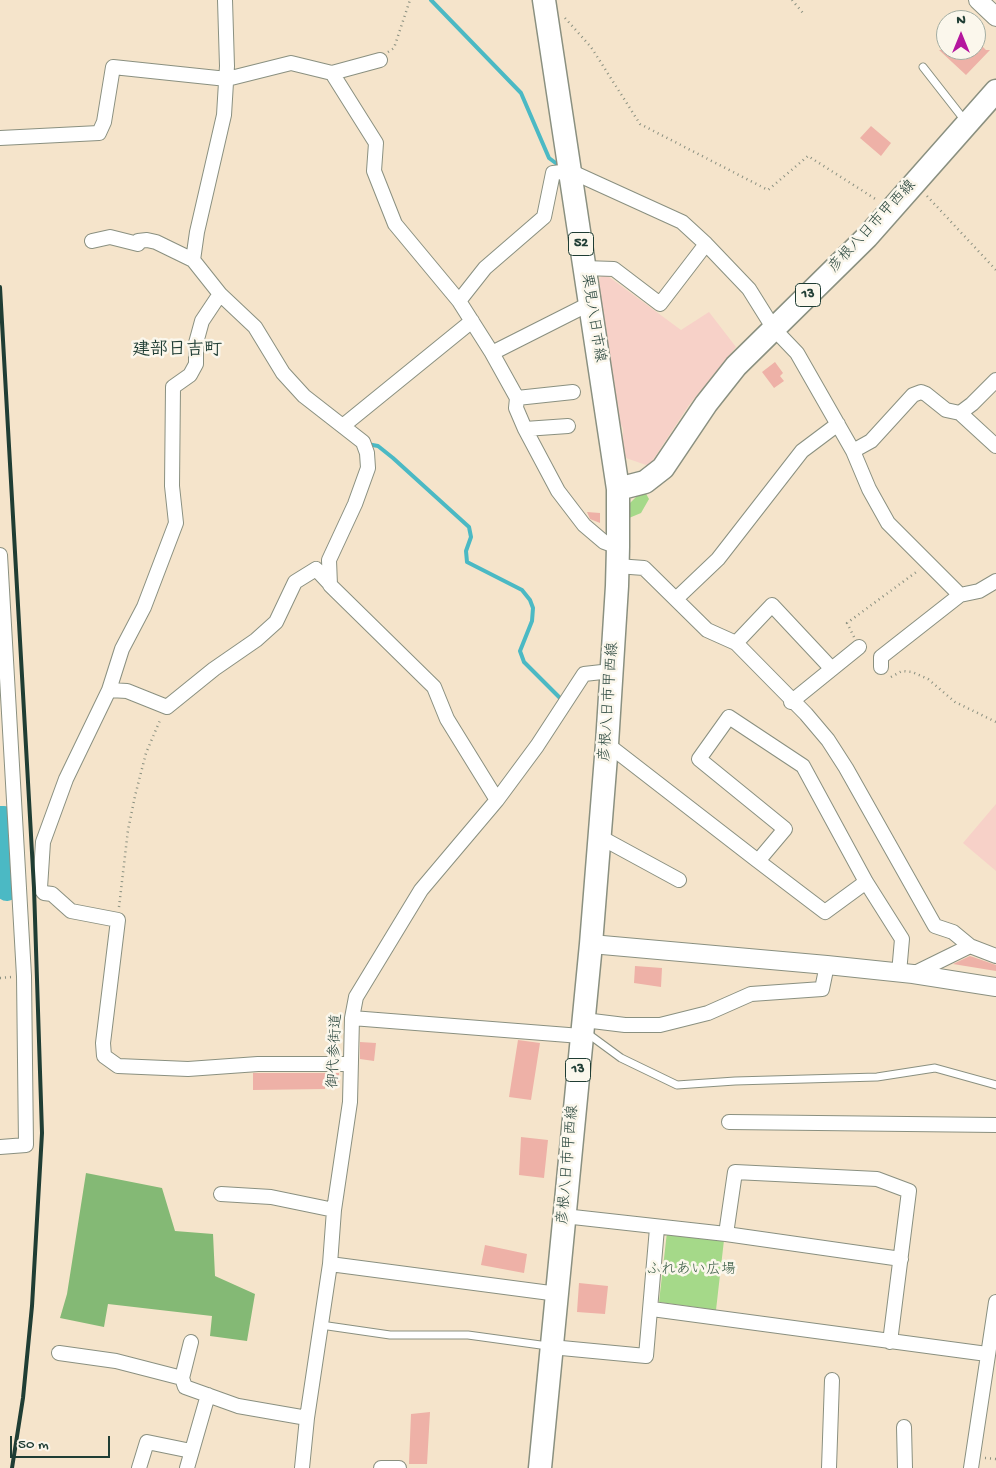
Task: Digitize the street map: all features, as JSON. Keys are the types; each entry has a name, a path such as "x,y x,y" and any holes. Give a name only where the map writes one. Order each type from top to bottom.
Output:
{"main road":[{"name":"栗見八日市線","path":"552,7 570,171 618,488"},
{"name":"彦根八日市甲西線","path":"540,1468 600,837 618,557 618,488 645,482 663,468 706,404 736,366 891,209 996,91"}],"street":[{"path":"193,260 197,232 224,115 227,79 224,0"},
{"path":"978,0 996,17"},
{"path":"0,138 99,133 104,122 113,67 227,79 291,64 332,74 380,60"},
{"path":"332,74 376,143 374,170 395,224 459,300 472,320 517,398 516,408 525,429 558,490 584,525 618,557 644,568 677,598 707,630 736,643 828,740 842,761 935,926 953,932 970,946 996,956"},
{"path":"459,300 485,268 544,216 553,172 570,171 682,222 748,288 774,329 798,353 853,451 869,489 888,523 960,594"},
{"path":"92,241 110,238 138,244 138,241 147,240 193,260 220,294 254,327 283,373 304,396 344,425 363,442 367,453 368,468 355,504 329,560 330,584"},
{"path":"584,268 614,269 660,304 706,244"},
{"path":"220,294 202,321 196,343 196,364 190,375 172,387 172,486 176,523 144,607 122,649 109,690 66,778 43,842 40,888 44,893 52,894 71,911 118,920 103,1043 104,1056 118,1066 188,1069 258,1064 351,1064"},
{"path":"492,352 589,304"},
{"path":"344,425 472,320"},
{"path":"960,412 972,404 996,380"},
{"path":"517,398 573,392"},
{"path":"853,451 871,440 912,395 921,392 946,410 960,412 996,446"},
{"path":"677,598 718,559 802,451 838,424"},
{"path":"525,429 568,426"},
{"path":"0,555 24,976 26,1145 0,1147"},
{"path":"109,690 127,691 167,707 214,669 256,640 276,622 295,582 316,569 382,638 434,687 447,719 497,800"},
{"path":"882,667 882,657 960,594 979,591 996,581"},
{"path":"736,643 772,604 831,668"},
{"path":"791,702 859,646"},
{"name":"御代参街道","path":"302,1468 306,1418 330,1264 334,1210 350,1102 352,1018 356,997 421,890 497,800 537,746 584,674 612,671"},
{"path":"758,861 785,829 698,759 729,717 803,766 866,882 902,939 906,974"},
{"path":"607,744 825,912 866,882"},
{"path":"600,837 679,880"},
{"path":"591,944 826,965 996,987"},
{"path":"906,974 970,946"},
{"path":"352,1018 582,1028 660,1025 708,1013 751,994 822,989 826,965"},
{"path":"729,1122 996,1125"},
{"path":"726,1234 735,1172 877,1179 909,1191 890,1342"},
{"path":"221,1194 271,1197 334,1210"},
{"path":"564,1216 657,1228 726,1234 901,1259"},
{"path":"551,1347 646,1356 652,1309 657,1228"},
{"path":"330,1264 558,1294"},
{"path":"971,1468 996,1302"},
{"path":"652,1309 987,1354"},
{"path":"191,1342 182,1378 185,1387 264,1412 306,1418"},
{"path":"59,1353 116,1361 182,1378"},
{"path":"829,1468 832,1380"},
{"path":"187,1468 208,1395"},
{"path":"904,1427 905,1468"},
{"path":"139,1468 147,1442 191,1451"},
{"path":"381,1468 399,1468"}],"lane":[{"path":"923,67 968,123"},
{"path":"582,1028 621,1058 677,1085 735,1081 876,1077 935,1068 996,1084"},
{"path":"321,1325 390,1335 468,1335 551,1347"}],"path":[{"path":"380,60 394,48 410,0"},
{"path":"792,0 803,14"},
{"path":"552,7 591,47 640,124 768,190 808,156 891,209"},
{"path":"914,183 996,270"},
{"path":"118,920 128,830 135,796 146,753 158,722 167,707"}],"shaded area":[{"path":"605,274 681,330 709,312 736,347 689,405 649,466 623,457 623,428 614,415 594,282"},
{"path":"996,804 996,871 963,843"}],"green space":[{"path":"645,492 649,499 641,513 629,518 627,508 630,503 638,495"},
{"path":"86,1173 162,1188 175,1231 213,1234 215,1276 255,1294 247,1341 210,1336 212,1316 108,1304 104,1327 60,1318 67,1294"},
{"name":"ふれあい広場","path":"667,1232 724,1240 716,1310 659,1302"}],"building":[{"path":"950,60 980,60 966,75"},
{"path":"871,126 891,143 881,156 860,138"},
{"path":"775,362 783,373 780,376 784,381 774,388 762,372"},
{"path":"587,512 600,513 600,523 590,519"},
{"path":"970,956 996,965 996,971 953,964"},
{"path":"635,966 662,968 661,987 634,983"},
{"path":"518,1040 540,1043 531,1100 509,1097"},
{"path":"360,1042 376,1043 374,1061 360,1059"},
{"path":"253,1073 339,1073 339,1082 325,1082 325,1089 253,1090"},
{"path":"521,1137 548,1140 544,1178 519,1175"},
{"path":"485,1245 527,1254 524,1273 481,1265"},
{"path":"579,1283 608,1286 605,1314 577,1312"},
{"path":"430,1412 427,1464 409,1464 411,1414"}],"waterway":[{"path":"431,0 521,93 549,158 557,164"},
{"path":"367,444 378,446 393,458 469,527 471,537 466,551 467,562 522,590 530,600 533,608 532,621 520,651 524,662 561,699"},
{"path":"0,818 4,818 7,889"}],"railway":[{"path":"0,287 34,888 42,1133 32,1306 23,1398 12,1468"}],"district":[{"name":"建部日吉町","path":"177,351"}]}
